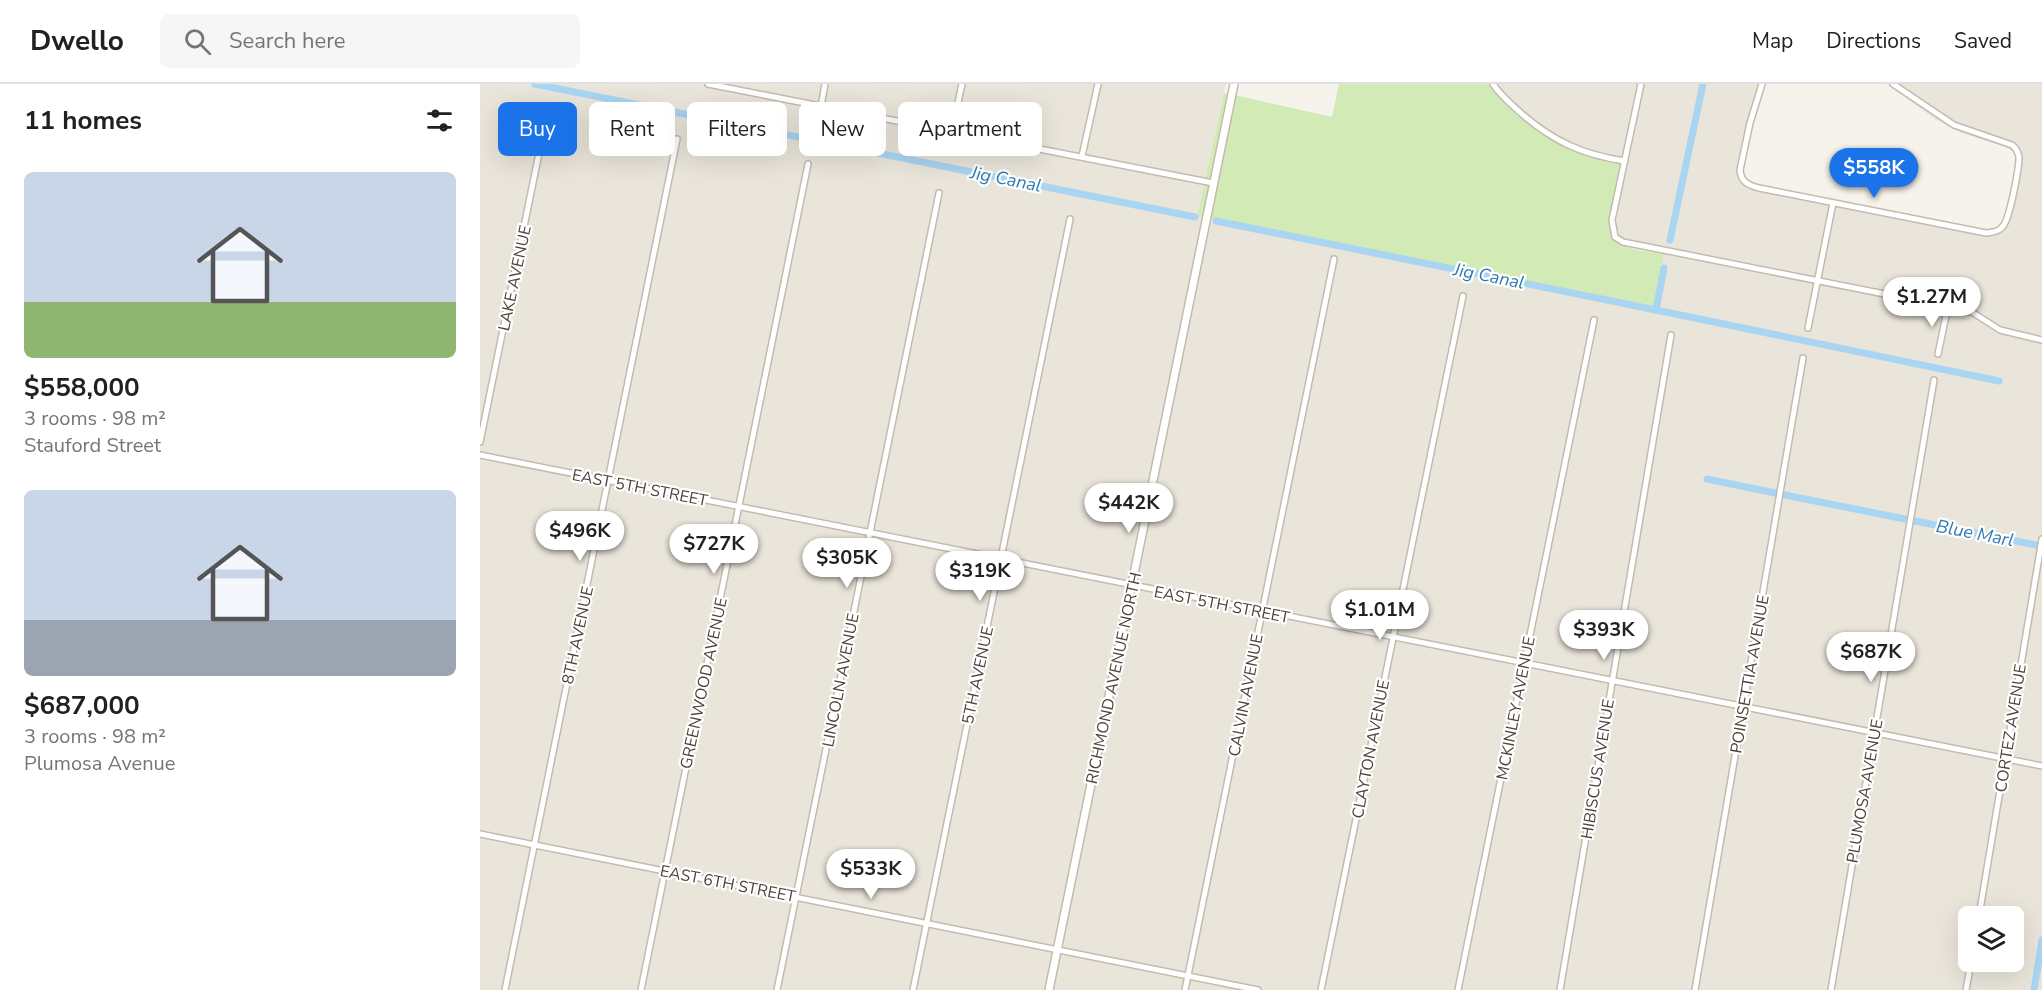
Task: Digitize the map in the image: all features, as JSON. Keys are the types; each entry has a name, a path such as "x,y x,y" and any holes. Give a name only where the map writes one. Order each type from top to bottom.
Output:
{"street":[{"path":"708,84 800,102"},
{"path":"822,102 825,84"},
{"path":"958,102 962,84"},
{"path":"1082,156 1098,84"},
{"name":"RICHMOND AVENUE NORTH","path":"1049,990 1234,84"},
{"path":"1493,84 1515,108 1565,146 1584,153 1625,161"},
{"path":"1641,84 1612,220 1615,237 1634,246 1948,306 1972,312 2009,333 2042,340"},
{"path":"1762,84 1750,123 1740,170 1743,181 1759,188 1833,203 1986,233 1997,231 2007,220 2018,164 2017,150 2012,145 1954,125 1893,84"},
{"name":"8TH AVENUE","path":"505,990 678,139"},
{"path":"1042,148 1214,183"},
{"name":"LAKE AVENUE","path":"480,442 538,156"},
{"name":"GREENWOOD AVENUE","path":"641,990 808,164"},
{"name":"LINCOLN AVENUE","path":"777,990 939,193"},
{"path":"1808,328 1833,203"},
{"name":"5TH AVENUE","path":"913,990 1070,219"},
{"name":"CALVIN AVENUE","path":"1185,990 1334,259"},
{"name":"CLAYTON AVENUE","path":"1322,990 1463,296"},
{"path":"1938,354 1948,306"},
{"name":"MCKINLEY AVENUE","path":"1458,990 1594,321"},
{"name":"HIBISCUS AVENUE","path":"1560,990 1671,335"},
{"name":"POINSETTIA AVENUE","path":"1695,990 1803,358"},
{"name":"PLUMOSA AVENUE","path":"1830,990 1934,380"},
{"name":"EAST 5TH STREET","path":"480,455 2042,766"},
{"name":"CORTEZ AVENUE","path":"1981,906 2042,539"},
{"name":"EAST 6TH STREET","path":"480,834 1258,990"},
{"path":"1966,990 1969,972"}],"shaded area":[{"path":"480,84 1226,84 1197,215 1203,217 1046,990 480,990"},
{"path":"1489,84 1763,84 1739,167 1739,178 1747,188 1989,236 2003,225 2017,161 2016,154 2006,147 1961,133 1936,120 1887,84 2042,84 2042,990 1053,990 1210,218 1652,311 1664,254 1624,246 1616,242 1610,233 1621,164 1581,155 1544,136 1525,121"}],"green space":[{"path":"1339,84 1489,84 1524,120 1549,138 1575,150 1621,164 1610,233 1614,239 1626,247 1664,254 1653,311 1210,218 1235,95 1332,117"},
{"path":"1224,93 1229,94 1203,217 1197,216"}],"waterway":[{"name":"Jig Canal","path":"535,84 1195,217"},
{"name":"Jig Canal","path":"1670,240 1703,84"},
{"name":"Jig Canal","path":"1216,221 1656,310 1664,268"},
{"name":"Jig Canal","path":"1656,310 1999,381"},
{"name":"Blue Marl","path":"1707,479 1775,493"},
{"name":"Blue Marl","path":"1785,495 1905,519"},
{"name":"Blue Marl","path":"1915,521 2036,545"},
{"path":"2034,990 2042,940"}]}
